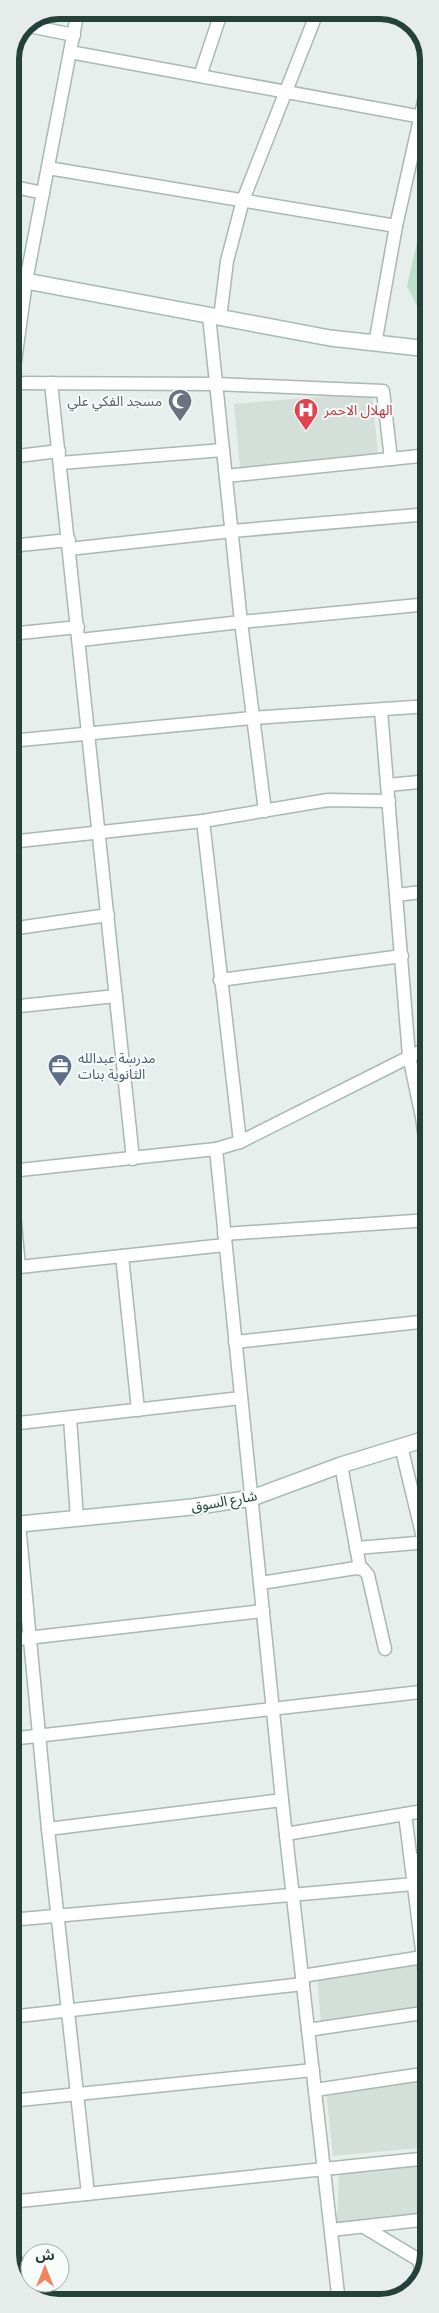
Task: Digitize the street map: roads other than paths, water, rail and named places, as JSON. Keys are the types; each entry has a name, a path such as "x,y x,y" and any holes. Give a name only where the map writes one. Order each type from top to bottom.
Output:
{"street":[{"path":"19,329 26,281 77,19"},
{"path":"200,76 219,19"},
{"path":"265,811 252,718 216,384 214,317 243,200 314,19"},
{"path":"35,28 74,35"},
{"path":"70,52 420,117"},
{"path":"375,344 396,226 420,125"},
{"path":"48,168 396,226"},
{"path":"19,188 43,193"},
{"path":"19,280 330,338 420,348"},
{"path":"19,383 216,384 383,391 391,459"},
{"path":"51,383 80,640 133,1159"},
{"path":"19,457 223,450"},
{"path":"226,476 420,456"},
{"path":"19,546 69,545 420,515"},
{"path":"80,640 420,605"},
{"path":"19,633 78,627"},
{"path":"19,740 252,718 420,707"},
{"path":"380,710 410,1056 420,1097"},
{"path":"388,785 420,782"},
{"path":"19,841 203,821 328,800 389,801"},
{"path":"203,821 240,1142"},
{"path":"397,895 420,892"},
{"path":"19,928 108,915"},
{"path":"220,980 402,956"},
{"path":"19,1006 116,996"},
{"path":"19,1169 216,1149 240,1142 420,1051"},
{"path":"216,1149 282,1800 338,2294"},
{"path":"19,1267 122,1256 225,1239 420,1221"},
{"path":"122,1256 138,1410"},
{"path":"235,1342 420,1322"},
{"path":"19,1423 241,1398"},
{"path":"70,1418 77,1518"},
{"name":"شارع السوق","path":"19,1525 184,1508 252,1498 341,1465 420,1441"},
{"path":"401,1446 420,1516"},
{"path":"341,1465 360,1568 368,1575 385,1649"},
{"path":"356,1548 420,1543"},
{"path":"19,1553 31,1637 48,1829 59,1915 88,2194"},
{"path":"261,1584 360,1568"},
{"path":"19,1639 263,1611"},
{"path":"19,1738 420,1691"},
{"path":"48,1829 282,1800"},
{"path":"286,1834 420,1812"},
{"path":"405,1814 414,1884 420,1897"},
{"path":"411,1861 420,1860"},
{"path":"19,1919 414,1884"},
{"path":"19,2016 420,1964"},
{"path":"308,2030 420,2013"},
{"path":"19,2100 313,2070"},
{"path":"315,2090 420,2074"},
{"path":"19,2201 420,2159"},
{"path":"331,2230 420,2221"},
{"path":"364,2226 419,2262"}],"place":[{"name":"مسجد الفكي علي","path":"180,422"},
{"name":"الهلال الاحمر","path":"306,431"},
{"name":"مدرسة عبدالله الثانوية بنات","path":"60,1087"}]}
